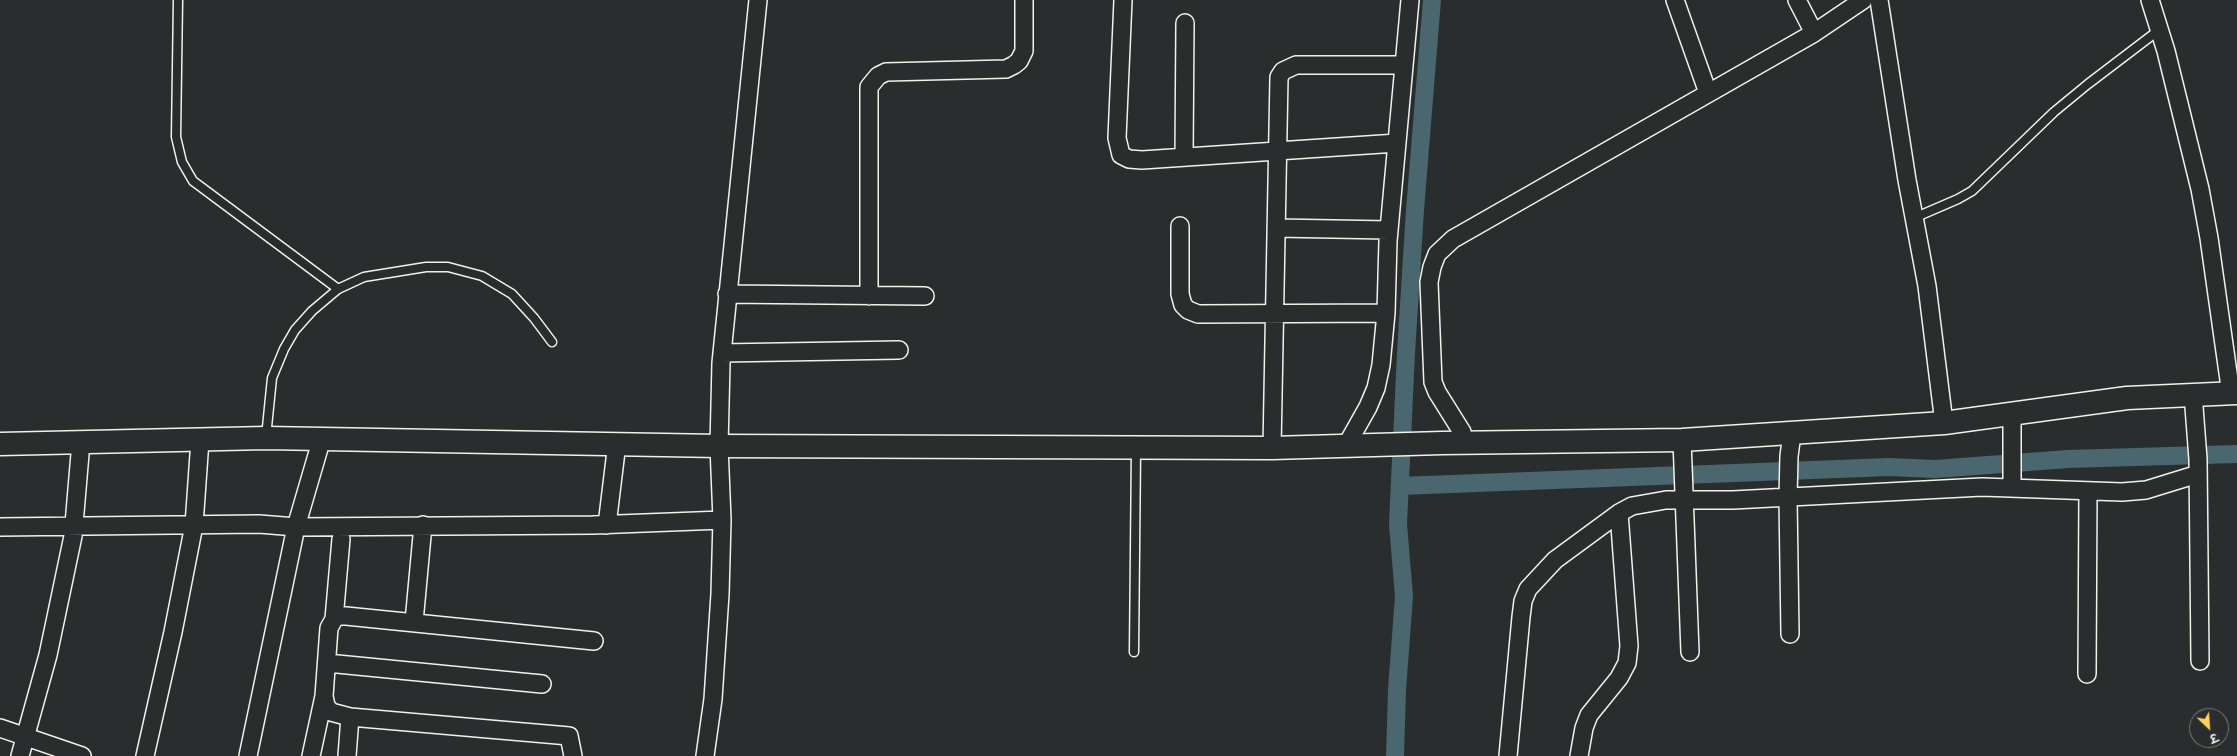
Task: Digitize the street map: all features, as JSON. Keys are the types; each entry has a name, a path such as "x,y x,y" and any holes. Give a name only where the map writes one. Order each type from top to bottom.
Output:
{"street":[{"path":"705,756 713,698 722,520 719,446 722,353 758,0"},
{"path":"869,296 870,87 878,76 886,72 1006,70 1019,61 1024,51 1024,0"},
{"path":"1123,0 1117,147 1121,155 1129,159 1142,160 1397,143"},
{"path":"1352,446 1376,388 1381,365 1386,313 1389,230 1410,0"},
{"path":"1675,0 1708,93"},
{"path":"1797,0 1814,33"},
{"path":"1464,442 1462,432 1437,392 1433,382 1429,282 1432,267 1437,254 1453,239 1814,33 1863,0"},
{"path":"1879,0 1926,286 1944,423"},
{"path":"0,444 322,438 719,446 1136,446 1272,448 1464,442 1682,450 1792,434 1944,423 2127,398 2193,394 2234,394 2205,217 2182,115 2150,0"},
{"path":"1184,158 1185,23"},
{"path":"1272,448 1276,151 1279,77 1288,67 1296,65 1404,64"},
{"path":"1180,226 1180,294 1183,305 1188,310 1198,314 1386,313"},
{"path":"1276,228 1389,230"},
{"path":"727,294 925,296"},
{"path":"722,353 900,350"},
{"path":"2193,394 2198,466 2200,661"},
{"path":"2012,413 2012,488"},
{"path":"1790,634 1788,477 1792,434"},
{"path":"248,756 296,527 322,438"},
{"path":"145,756 173,632 194,525 200,440"},
{"path":"20,756 48,654 74,525 81,442"},
{"path":"607,525 617,443"},
{"path":"1682,450 1690,652"},
{"path":"1508,756 1521,617 1523,601 1528,589 1555,560 1632,506 1645,503 1684,500 1788,498 1982,487 2122,492 2146,490 2198,466"},
{"path":"2087,674 2088,491"},
{"path":"1579,756 1584,728 1589,715 1619,678 1627,663 1629,646 1619,514"},
{"path":"0,527 258,524 296,527 607,525 722,520"},
{"path":"414,622 423,526"},
{"path":"311,756 324,696 329,628 334,619 342,540"},
{"path":"334,619 339,616 346,616 594,641"},
{"path":"327,663 542,684"},
{"path":"324,696 326,706 331,712 350,718 569,736 573,756"},
{"path":"348,756 350,718"},
{"path":"0,728 25,738 82,756"}],"lane":[{"path":"178,0 176,138 182,162 193,181 338,289"},
{"path":"1914,218 1958,199 1972,191 2054,112 2159,30"},
{"path":"266,438 272,378 284,348 295,330 312,311 338,289 364,277 426,267 448,267 482,276 512,294 534,318 552,342"},
{"path":"1134,652 1136,446"}],"waterway":[{"path":"1395,756 1397,690 1404,596 1398,524 1406,353 1415,210 1432,0"},
{"path":"1400,486 1889,467 1935,469 2068,459 2237,454"}]}
